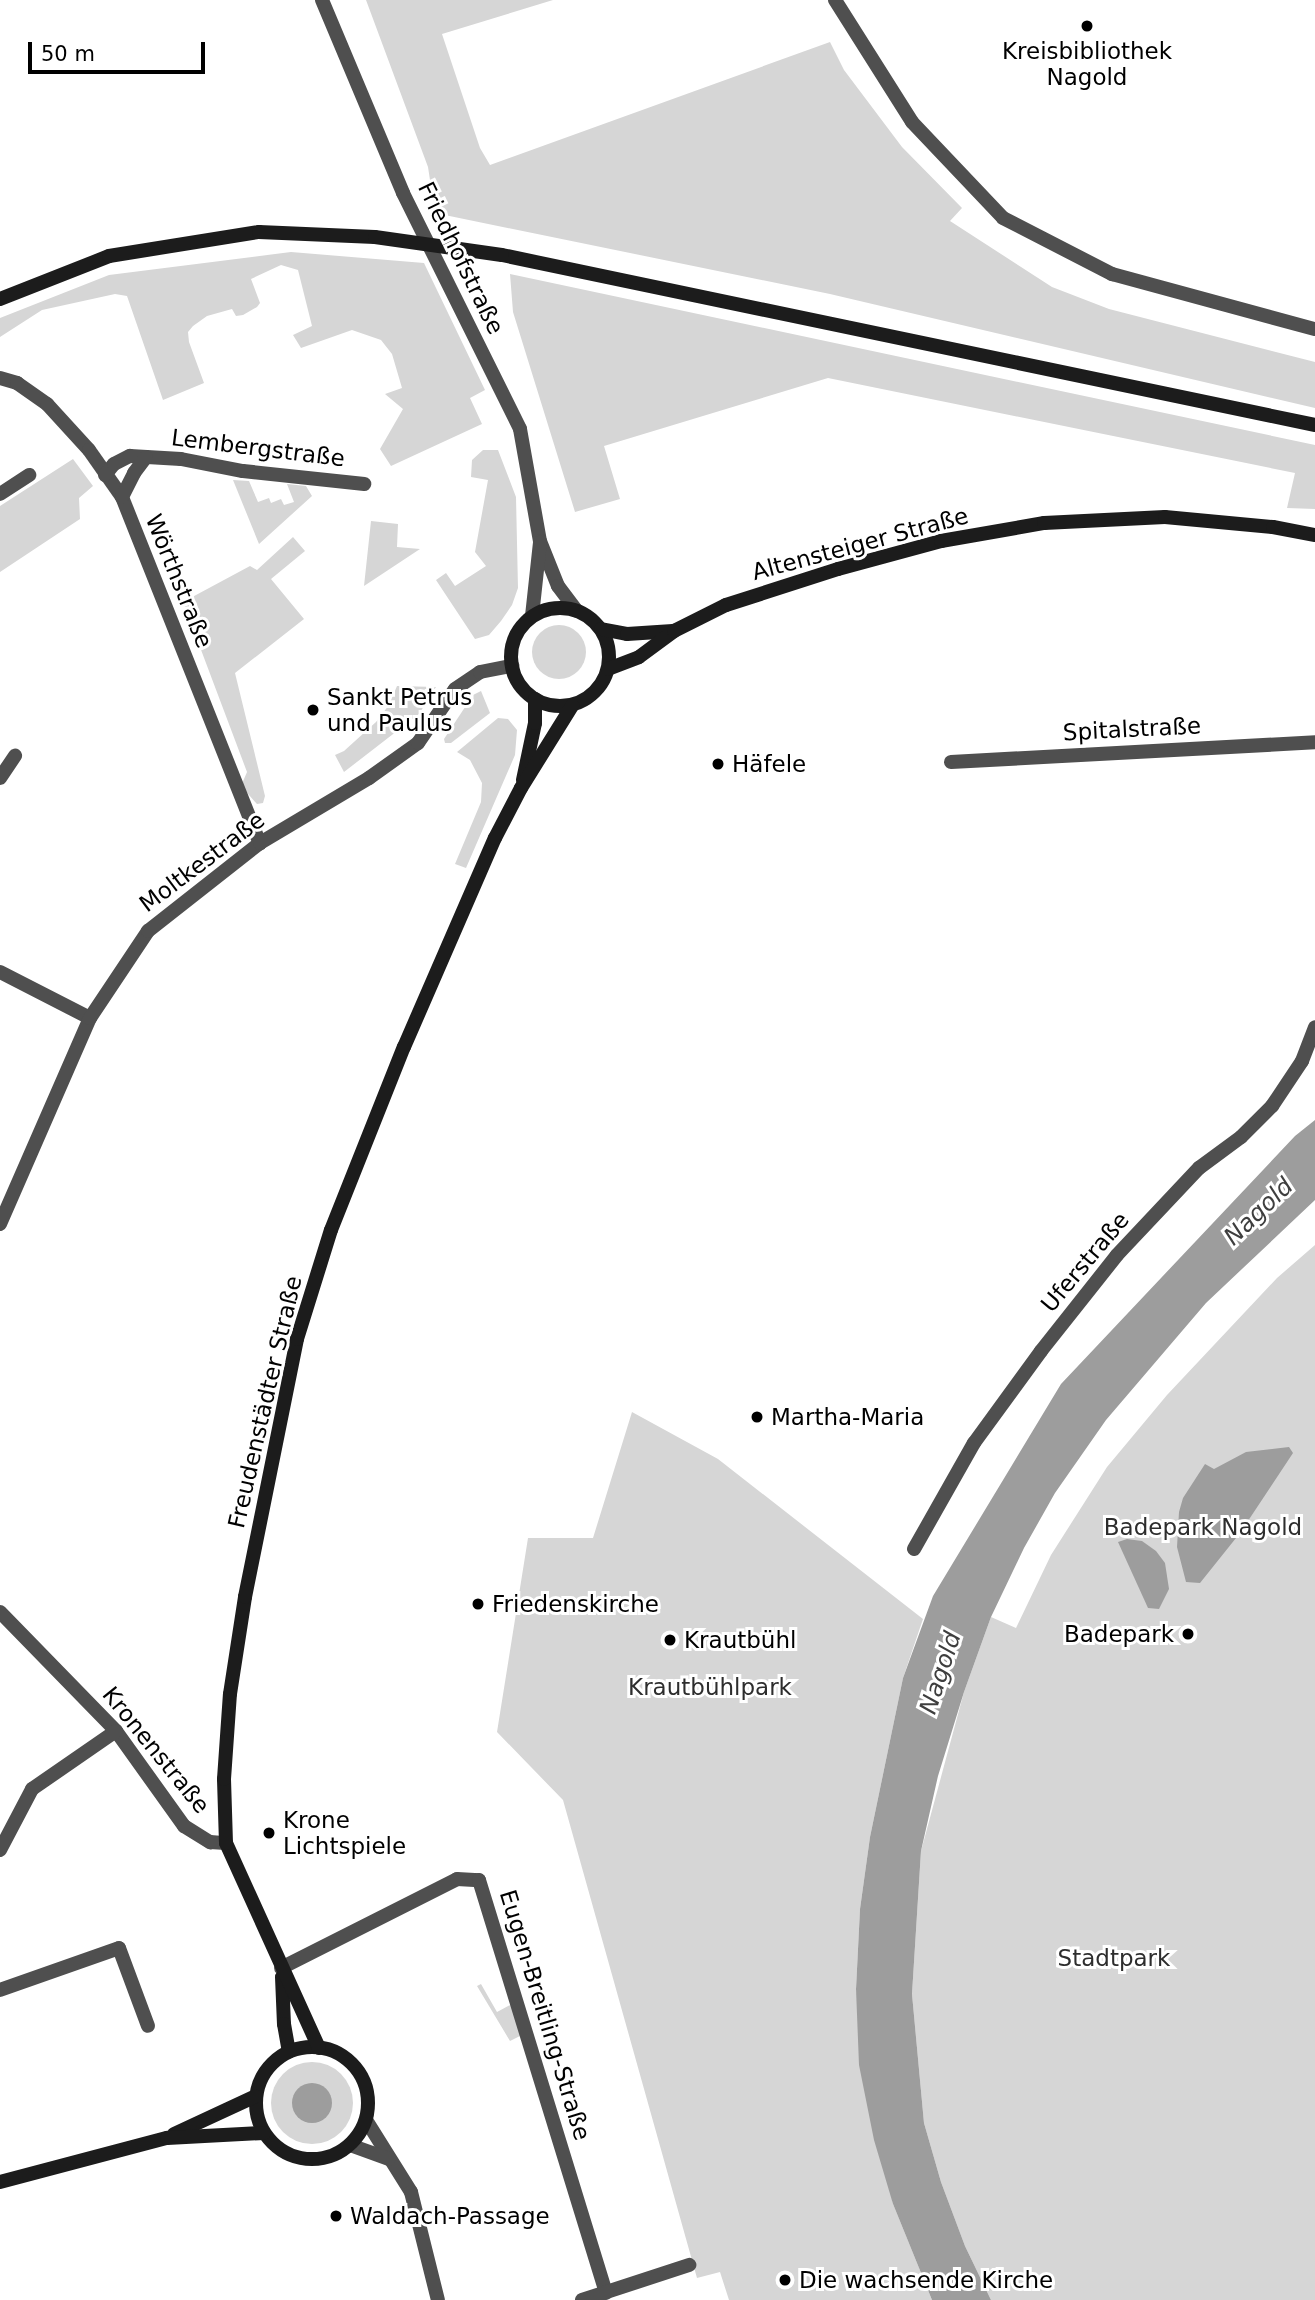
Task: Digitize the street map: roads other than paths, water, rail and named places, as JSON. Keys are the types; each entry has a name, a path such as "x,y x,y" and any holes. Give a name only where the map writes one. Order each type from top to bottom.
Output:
{"street":[{"name":"Friedhofstraße","path":"322,0 403,193 520,429 540,541 558,586 577,611"},
{"path":"835,0 912,122 1003,218 1112,274 1315,329"},
{"path":"0,299 109,256 259,232 375,237 502,255 1315,425"},
{"name":"Wörthstraße","path":"0,377 17,383 47,404 89,450 121,497 260,843"},
{"name":"Lembergstraße","path":"105,475 120,460 130,456 181,458 243,471 363,484"},
{"name":"Lembergstraße","path":"121,497 146,457"},
{"path":"0,494 29,475"},
{"name":"Altensteiger Straße","path":"608,668 639,657 674,631 726,605 838,569 941,541 1044,523 1165,517 1273,527 1315,536"},
{"name":"Friedhofstraße","path":"532,617 540,541"},
{"path":"561,608 577,611 601,629 608,651 608,668 595,691 572,706 550,705 535,699 516,679 512,666 515,638 532,617 561,608"},
{"name":"Altensteiger Straße","path":"601,629 627,634 674,631"},
{"name":"Moltkestraße","path":"0,1224 90,1018 148,931 260,843 369,778 418,743 455,689 480,672 512,666"},
{"name":"Freudenstädter Straße","path":"521,788 535,723 535,699"},
{"name":"Freudenstädter Straße","path":"319,2048 226,1843 224,1779 229,1694 248,1584 306,1305 331,1230 422,1004 495,838 521,788 572,706"},
{"name":"Spitalstraße","path":"951,762 1315,741"},
{"path":"0,778 15,756"},
{"path":"0,972 90,1018"},
{"name":"Uferstraße","path":"914,1549 974,1443 1041,1351 1117,1255 1181,1187 1199,1168 1241,1137 1272,1106 1302,1061 1315,1027"},
{"name":"Kronenstraße","path":"0,1612 116,1731 184,1826 210,1842 226,1843"},
{"path":"0,1850 32,1789 116,1731"},
{"name":"Eugen-Breitling-Straße","path":"281,1968 457,1879 479,1880 606,2293"},
{"path":"0,1990 119,1948 148,2026"},
{"name":"Freudenstädter Straße","path":"281,1968 284,2024 289,2052"},
{"path":"319,2048 336,2052 351,2063 362,2077 368,2105 366,2120 350,2145 335,2155 300,2159 284,2152 264,2133 256,2110 256,2096 262,2078 273,2062 289,2052 319,2048"},
{"path":"0,2182 167,2138 256,2096"},
{"path":"366,2120 411,2192 438,2300"},
{"path":"167,2138 264,2133"},
{"path":"350,2145 389,2159"},
{"path":"582,2300 689,2265"}],"water":[{"name":"Nagold","path":"1315,1120 1315,1200 1206,1303 1106,1420 1055,1493 1024,1548 991,1617 964,1692 938,1776 921,1851 912,1994 924,2123 941,2182 965,2246 991,2300 932,2300 893,2204 874,2140 859,2065 856,1989 860,1909 870,1837 903,1678 933,1596 1061,1384 1295,1136"},
{"path":"1289,1447 1293,1453 1240,1533 1200,1583 1186,1582 1177,1547 1179,1512 1183,1498 1205,1464 1214,1469 1246,1452"},
{"path":"1127,1539 1142,1541 1156,1551 1165,1563 1169,1589 1159,1609 1148,1608 1118,1542"},
{"path":"312,2083 320,2084 326,2089 331,2095 331,2111 326,2117 320,2122 312,2123 304,2122 298,2117 293,2111 292,2103 293,2095 298,2089 304,2084"}],"place":[{"name":"Kreisbibliothek Nagold","path":"1087,26"},
{"name":"Sankt Petrus und Paulus","path":"313,710"},
{"name":"Häfele","path":"718,764"},
{"name":"Martha-Maria","path":"757,1417"},
{"name":"Friedenskirche","path":"478,1604"},
{"name":"Badepark","path":"1188,1634"},
{"name":"Krautbühl","path":"670,1640"},
{"name":"Krone Lichtspiele","path":"269,1833"},
{"name":"Waldach-Passage","path":"336,2216"},
{"name":"Die wachsende Kirche","path":"785,2280"}],"park label":[{"name":"Badepark Nagold","path":"1203,1527"},
{"name":"Krautbühlpark","path":"710,1687"},
{"name":"Stadtpark","path":"1114,1958"}]}
